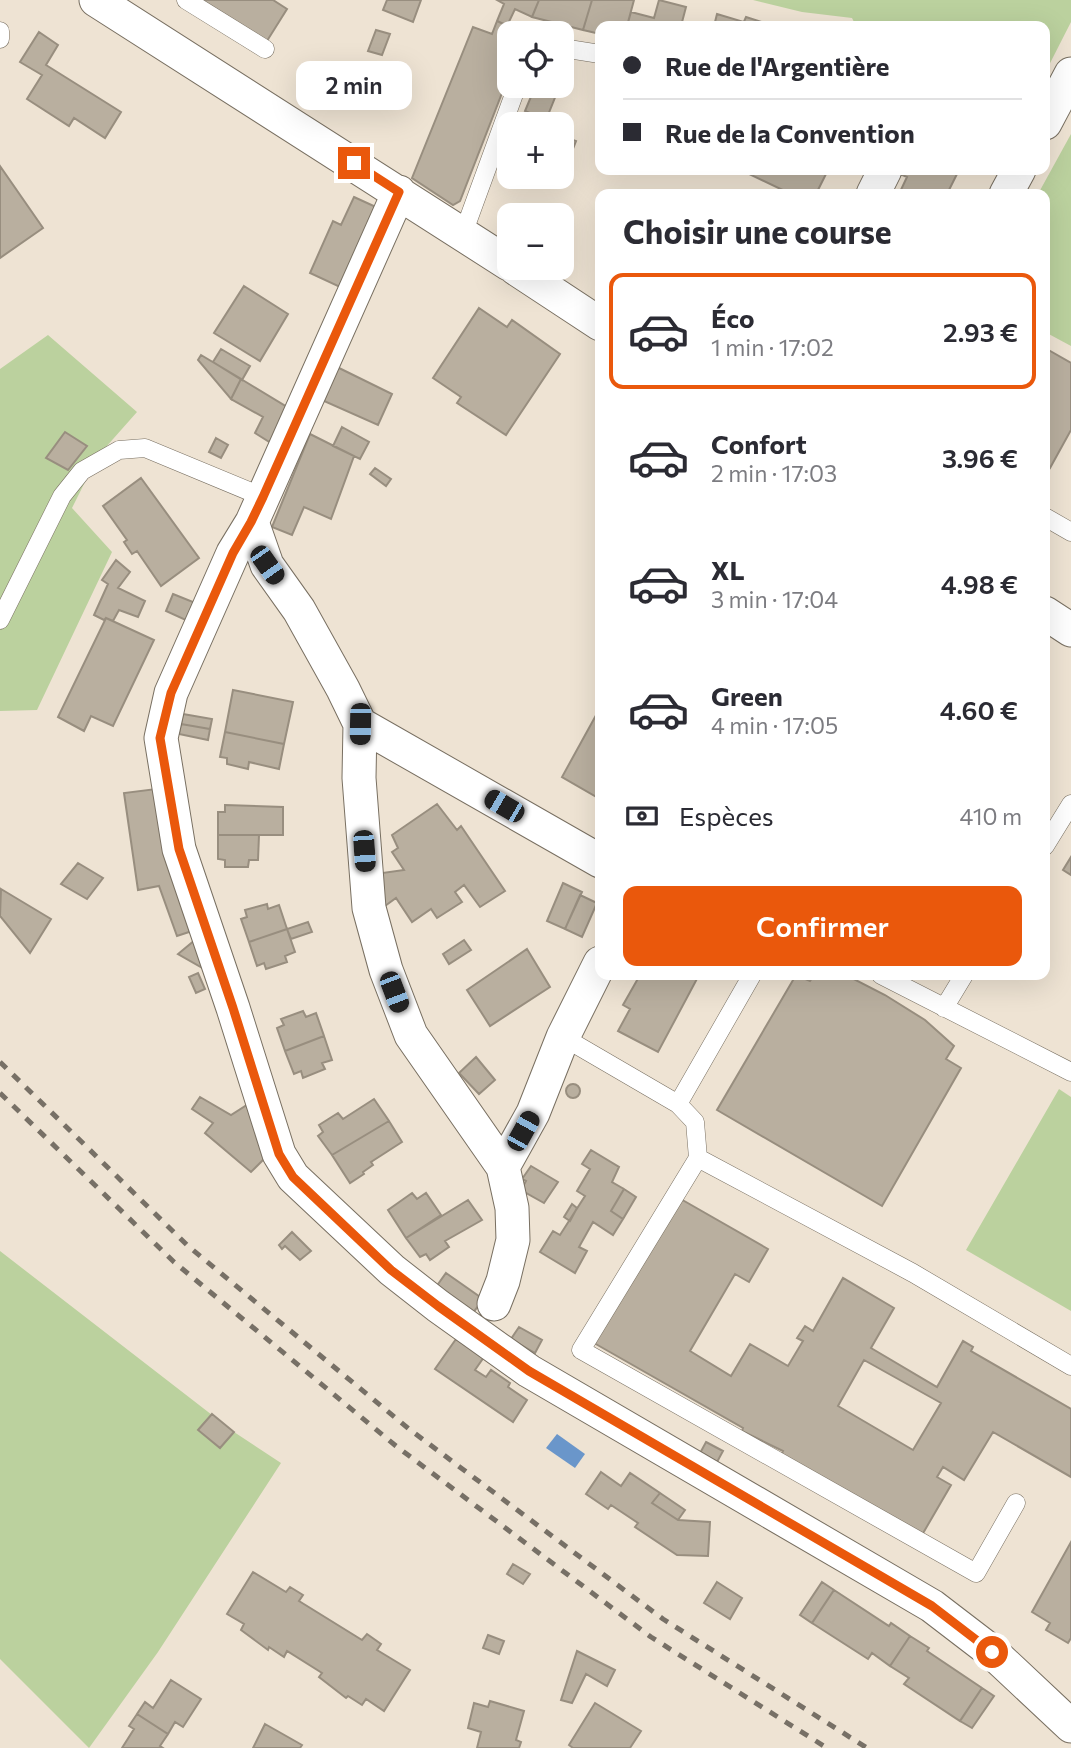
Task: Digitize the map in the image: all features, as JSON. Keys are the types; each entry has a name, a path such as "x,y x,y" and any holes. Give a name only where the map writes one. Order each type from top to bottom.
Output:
{"street":[{"path":"96,0 497,256"},
{"path":"1050,114 1071,74"},
{"path":"399,192 257,510 233,553 171,693 160,738 179,849 279,1154 293,1177 391,1270 478,1335 529,1371 932,1606 992,1652 1071,1726"},
{"path":"533,280 595,321"},
{"path":"257,510 267,565 299,610 344,689 360,724 359,778 369,908 386,970 411,1035 503,1167 512,1208 513,1240 494,1304"},
{"path":"1050,616 1071,630"},
{"path":"360,724 595,858"},
{"path":"503,1167 533,1113 562,1037 595,973"}],"lane":[{"path":"186,0 265,49"},
{"path":"0,31 0,39"},
{"path":"574,50 595,53"},
{"path":"463,234 513,98"},
{"path":"0,620 62,496 82,471 119,450 145,448 257,510"},
{"path":"1050,520 1071,532"},
{"path":"1050,838 1071,804"},
{"path":"678,1104 749,980"},
{"path":"891,980 1071,1072"},
{"path":"944,1008 961,980"},
{"path":"562,1037 678,1104 695,1122 698,1158 581,1350 976,1573 1016,1503"},
{"path":"698,1158 913,1273 1071,1366"}],"green space":[{"path":"753,0 1071,0 1071,22 1050,63 1050,21 854,21 852,18 802,12"},
{"path":"1071,134 1071,346 1050,335 1050,189 1041,189"},
{"path":"48,335 137,412 98,456 72,508 112,552 37,710 0,711 0,369"},
{"path":"1059,1089 1071,1097 1071,1311 966,1250"},
{"path":"0,1251 234,1432 281,1463 158,1652 89,1748 0,1659"}],"water":[{"path":"557,1434 585,1454 575,1468 546,1448"}],"building":[{"path":"200,0 273,0 287,9 267,41"},
{"path":"387,0 421,0 413,22 383,10"},
{"path":"497,0 539,0 532,17 515,9 509,21 497,21 504,4"},
{"path":"539,0 592,0 583,30 574,28 574,21 548,21 532,17"},
{"path":"592,0 634,0 628,21 595,21 595,33 583,30"},
{"path":"659,0 686,7 682,21 628,21 631,12 654,18"},
{"path":"717,14 741,21 715,21"},
{"path":"497,21 497,98 500,98 460,201 453,205 412,178 473,27 492,34"},
{"path":"376,30 390,34 382,55 368,51"},
{"path":"39,32 58,45 46,65 121,112 105,138 74,118 69,126 27,99 42,75 20,62"},
{"path":"530,98 555,98 549,112 525,111"},
{"path":"0,166 43,228 0,258"},
{"path":"751,175 826,175 818,189 781,189"},
{"path":"902,175 956,175 950,189 901,189 907,177"},
{"path":"354,197 376,207 340,287 310,273 333,221 341,225"},
{"path":"244,286 288,314 260,361 214,333"},
{"path":"479,308 507,327 512,320 560,354 506,435 457,403 461,397 433,378"},
{"path":"221,349 250,366 242,380 213,362"},
{"path":"1050,351 1071,363 1071,430 1050,468"},
{"path":"201,355 241,379 231,399 198,360"},
{"path":"337,367 392,394 378,425 324,401"},
{"path":"241,379 287,407 271,443 255,433 263,417 231,399"},
{"path":"342,427 369,442 360,459 333,446"},
{"path":"65,432 87,446 68,470 46,458"},
{"path":"310,434 354,456 331,519 304,507 292,535 272,527"},
{"path":"216,438 228,445 221,458 209,452"},
{"path":"375,468 391,479 386,486 370,474"},
{"path":"141,478 199,558 161,586 137,551 132,554 124,542 127,540 103,506"},
{"path":"116,560 130,572 118,588 145,601 138,617 119,610 113,621 106,618 104,620 94,615 108,584 102,580"},
{"path":"173,594 198,604 190,622 166,611"},
{"path":"106,618 154,640 113,726 91,716 84,731 58,717"},
{"path":"233,690 293,702 284,744 225,732"},
{"path":"183,714 212,719 210,729 181,724"},
{"path":"595,717 595,796 562,777"},
{"path":"181,724 210,729 208,740 179,734"},
{"path":"225,732 284,744 279,769 249,762 248,769 227,764 227,758 220,757"},
{"path":"156,789 192,931 177,936 159,886 138,890 124,793"},
{"path":"437,804 457,830 461,826 505,891 480,907 464,885 455,892 462,902 437,918 431,909 412,922 396,898 385,906 382,873 404,870 392,852 398,848 392,835"},
{"path":"225,805 283,807 283,835 218,835 218,812 225,812"},
{"path":"218,835 259,835 258,860 249,860 248,867 225,867 225,860 218,859"},
{"path":"1071,857 1071,875 1063,870"},
{"path":"78,863 103,878 87,899 61,884"},
{"path":"563,883 582,892 565,929 547,921"},
{"path":"1,889 51,919 30,953 0,916"},
{"path":"580,895 595,902 582,937 565,929"},
{"path":"267,904 268,909 279,905 287,929 249,942 241,919 247,917 245,910"},
{"path":"308,922 312,932 291,939 287,929"},
{"path":"287,929 295,952 285,956 287,962 266,969 264,963 257,966 249,942"},
{"path":"195,940 206,970 178,954"},
{"path":"464,940 471,950 449,964 443,954"},
{"path":"527,949 550,987 490,1026 467,990"},
{"path":"198,973 205,989 196,993 189,977"},
{"path":"637,980 696,980 658,1052 618,1031 630,1009 623,1005"},
{"path":"793,980 856,980 885,995 925,1020 954,1046 946,1059 961,1068 882,1206 717,1110"},
{"path":"303,1011 306,1017 316,1013 324,1036 285,1051 277,1028 284,1025 281,1019"},
{"path":"324,1036 332,1060 322,1063 325,1069 303,1078 301,1071 294,1074 285,1051"},
{"path":"476,1057 495,1080 479,1094 459,1073"},
{"path":"573,1084 578,1086 578,1096 573,1098 568,1096 566,1091 568,1086"},
{"path":"200,1097 231,1115 253,1101 270,1153 251,1172 205,1133 213,1123 192,1109"},
{"path":"374,1099 389,1121 332,1155 318,1136 323,1132 319,1125 338,1113 343,1119"},
{"path":"389,1121 402,1142 371,1162 373,1165 363,1172 364,1174 350,1183 332,1155"},
{"path":"591,1150 619,1167 612,1182 624,1189 611,1211 623,1219 613,1235 593,1222 579,1247 587,1251 575,1273 540,1252 553,1231 560,1235 585,1196 577,1191 590,1169 582,1164"},
{"path":"531,1166 558,1182 544,1203 521,1190 526,1181 522,1179"},
{"path":"624,1189 636,1197 623,1219 611,1211"},
{"path":"412,1193 417,1199 426,1193 441,1215 406,1238 388,1210"},
{"path":"679,1198 768,1249 749,1282 735,1274 690,1351 731,1376 750,1344 788,1366 803,1341 797,1338 805,1326 813,1331 843,1278 894,1308 871,1348 937,1387 963,1341 973,1347 971,1351 1071,1409 1071,1477 993,1432 964,1480 943,1467 937,1477 951,1485 922,1535 781,1455 783,1451 742,1431 743,1428 594,1343","holes":["864,1360 941,1403 913,1450 838,1406"]},
{"path":"468,1200 482,1220 445,1241 449,1247 430,1260 426,1254 420,1257 406,1238"},
{"path":"572,1204 577,1208 570,1221 564,1217"},
{"path":"292,1232 311,1251 300,1260 285,1246 282,1249 279,1245"},
{"path":"446,1273 483,1299 473,1313 436,1287"},
{"path":"519,1327 542,1340 535,1353 511,1339"},
{"path":"456,1339 484,1357 475,1370 486,1377 491,1370 510,1383 508,1387 527,1400 513,1422 435,1369"},
{"path":"212,1414 234,1432 220,1448 198,1430"},
{"path":"706,1442 723,1451 716,1464 699,1455"},
{"path":"601,1472 621,1486 630,1473 660,1493 652,1503 678,1520 710,1522 708,1556 677,1555 635,1527 638,1523 611,1505 608,1509 586,1494"},
{"path":"660,1493 685,1510 678,1520 652,1503"},
{"path":"1071,1542 1071,1638 1068,1643 1046,1630 1050,1623 1032,1612"},
{"path":"513,1564 530,1574 523,1584 507,1574"},
{"path":"253,1572 286,1592 290,1587 303,1595 299,1601 362,1640 367,1634 381,1644 377,1650 410,1670 384,1711 366,1699 362,1705 348,1696 346,1698 319,1677 322,1673 287,1651 284,1657 269,1647 268,1650 241,1630 244,1624 227,1614"},
{"path":"717,1582 742,1598 730,1619 704,1603"},
{"path":"822,1582 834,1590 812,1623 800,1615"},
{"path":"834,1590 889,1626 891,1623 910,1636 890,1666 872,1653 868,1659 812,1623"},
{"path":"488,1635 504,1641 499,1654 483,1648"},
{"path":"910,1636 929,1648 927,1651 982,1688 960,1721 904,1684 909,1678 890,1666"},
{"path":"577,1651 615,1670 607,1686 586,1674 572,1703 561,1700"},
{"path":"171,1680 201,1699 183,1727 175,1722 168,1734 137,1714 145,1702 153,1708"},
{"path":"982,1688 994,1696 972,1728 960,1721"},
{"path":"490,1701 524,1711 516,1740 521,1742 519,1748 477,1748 481,1732 468,1728 474,1703 488,1707"},
{"path":"595,1703 641,1731 630,1748 573,1748 569,1745"},
{"path":"137,1714 168,1734 160,1746 163,1748 122,1748 134,1729 129,1726"},
{"path":"265,1724 302,1745 300,1748 253,1748"}],"railway":[{"path":"0,1062 188,1246 409,1429 663,1619 867,1748"},
{"path":"0,1093 174,1262 396,1446 651,1637 827,1748"}],"route":[{"path":"354,163 399,192 263,497 233,553 171,693 160,738 179,849 279,1154 293,1177 391,1270 529,1371 932,1606 992,1652"}]}
